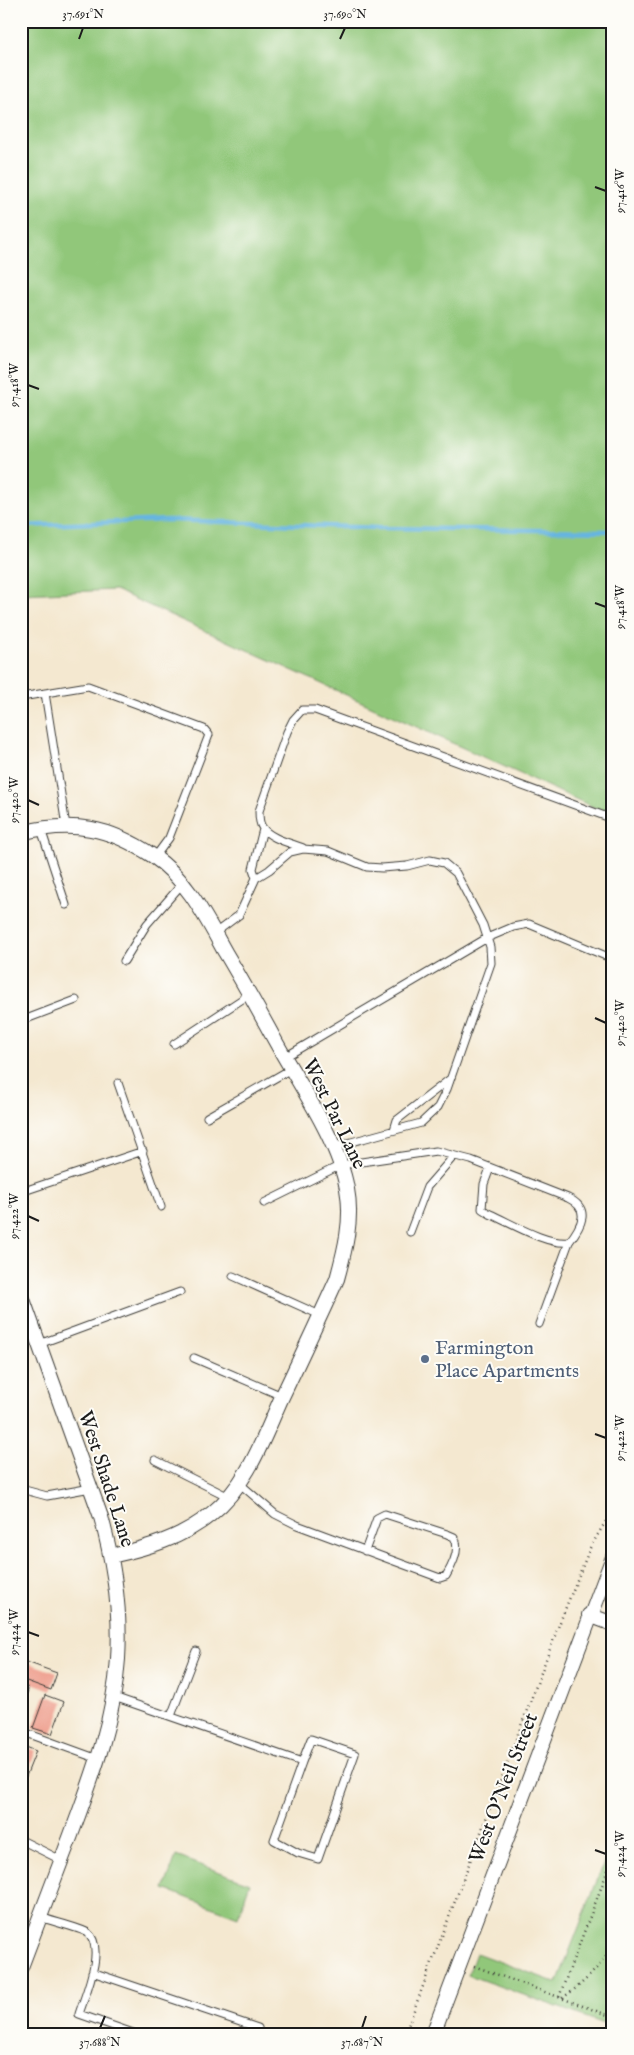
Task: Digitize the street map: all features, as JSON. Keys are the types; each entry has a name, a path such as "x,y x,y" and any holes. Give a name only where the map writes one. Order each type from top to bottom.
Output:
{"street":[{"name":"West Par Lane","path":"21,833 41,828 66,826 103,830 124,838 155,857 175,874 215,933 288,1063 333,1147 341,1165 348,1191 349,1218 346,1249 337,1279 249,1468 239,1484 230,1497 211,1515 177,1535 152,1546 111,1556"},
{"name":"West Shade Lane","path":"21,1294 101,1516 111,1556 119,1619 118,1660 114,1697 99,1759 21,1967"},
{"name":"West O'Neil Street","path":"433,2034 589,1615 613,1557"},
{"path":"589,1615 613,1624"}],"lane":[{"path":"21,697 88,686 204,729 209,735 169,838 155,857"},
{"path":"45,693 66,826"},
{"path":"256,878 253,869 263,830 259,811 287,732 302,710 315,710 613,819"},
{"path":"41,828 66,905"},
{"path":"263,830 303,848 328,850 367,867 407,866 430,860 444,863 456,873 483,925 487,938 491,963 451,1078 438,1107 421,1123 333,1147"},
{"path":"215,933 239,915 256,878 269,870 290,852 303,848"},
{"path":"124,961 146,924 182,884"},
{"path":"207,1117 288,1063 487,938 513,927 528,924 613,959"},
{"path":"174,1044 250,994"},
{"path":"21,1021 76,1000"},
{"path":"394,1130 398,1120 451,1078"},
{"path":"118,1083 161,1207"},
{"path":"21,1192 143,1151"},
{"path":"264,1203 341,1165 436,1151 490,1168 577,1202 582,1208 583,1215 576,1232 569,1242 539,1324"},
{"path":"410,1232 427,1187 454,1156"},
{"path":"490,1168 484,1184 482,1209 547,1240 558,1243 569,1242"},
{"path":"234,1276 320,1315"},
{"path":"39,1344 180,1292"},
{"path":"194,1358 282,1396"},
{"path":"155,1460 230,1497"},
{"path":"239,1484 275,1514 365,1551 440,1578 446,1576 450,1571 457,1548 454,1537 386,1514 377,1518 365,1551"},
{"path":"21,1489 47,1496 91,1488"},
{"path":"171,1716 196,1651"},
{"path":"21,1689 24,1690 21,1698"},
{"path":"114,1697 302,1762"},
{"path":"21,1731 99,1759"},
{"path":"311,1739 355,1754 318,1859 298,1853 274,1840 302,1762 311,1739"},
{"path":"21,1840 61,1860"},
{"path":"40,1917 88,1933 96,1946 92,1972 79,2014 136,2034"},
{"path":"92,1972 258,2028 256,2034"}],"path":[{"path":"405,2034 562,1617 590,1548 613,1509"},
{"path":"558,1997 613,1857"},
{"path":"562,1998 580,1986 596,1970 613,1946"},
{"path":"474,1966 613,2017"}],"green space":[{"path":"21,21 613,21 613,816 115,590 21,594"},
{"path":"613,1840 613,2027 468,1975 476,1953 557,1983"},
{"path":"176,1856 250,1883 238,1917 164,1889"}],"building":[{"path":"21,1660 57,1673 51,1690 21,1679"},
{"path":"45,1695 64,1702 52,1734 33,1728"},
{"path":"21,1745 36,1751 21,1789"}],"waterway":[{"path":"21,526 169,520 379,528 613,531"}],"place":[{"name":"Farmington Place Apartments","path":"425,1359"}]}
